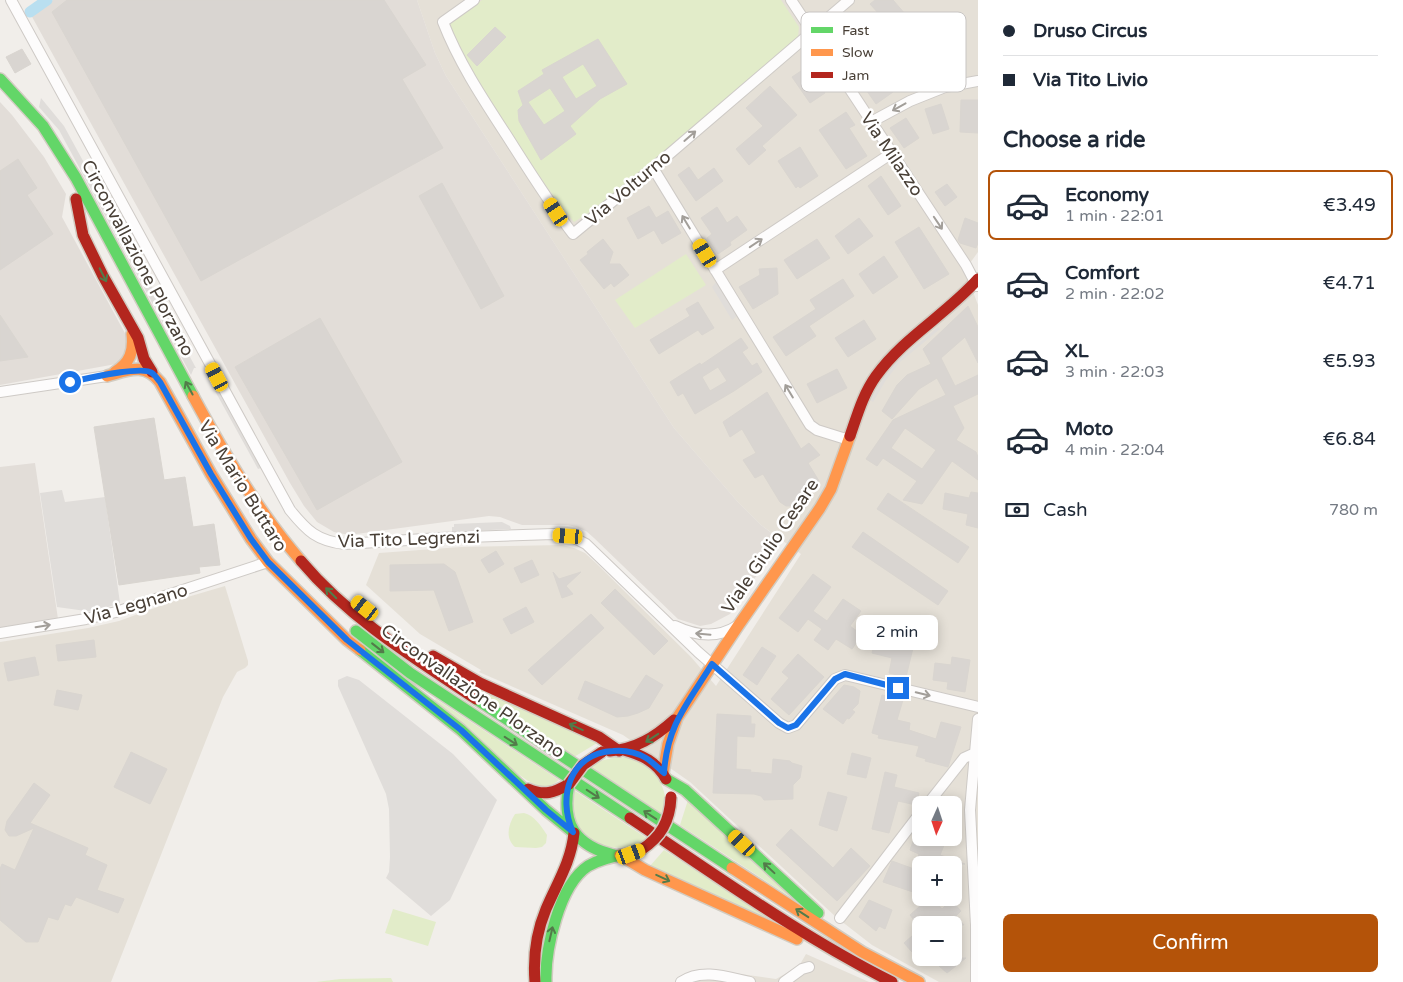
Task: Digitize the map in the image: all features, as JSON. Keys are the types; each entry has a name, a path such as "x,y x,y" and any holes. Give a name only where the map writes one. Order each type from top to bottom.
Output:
{"main road":[{"name":"Circonvallazione Plorzano","path":"0,79 43,126 72,170 229,463 251,498 278,534 316,578 360,618 419,661 845,942 919,982"},
{"name":"Circonvallazione Plorzano","path":"0,90 35,130 76,199 240,498"},
{"path":"76,199 83,235 132,334 133,352 129,361 123,368 107,376"},
{"name":"Viale Giulio Cesare","path":"546,982 546,957 553,925 560,907 580,873 588,866 602,859 631,854 641,850 656,840 665,828 670,815 671,797 665,776 668,744 677,718 820,508 831,488 864,397 875,377 896,352 977,283"},
{"name":"Via Mario Buttaro","path":"124,315 138,338 144,359 160,382 211,474 251,539 268,562 347,640 461,730 546,810 574,832"},
{"path":"107,376 142,369 152,372"},
{"path":"198,404 215,421 285,528 341,589 372,613"},
{"name":"Circonvallazione Plorzano","path":"250,514 303,581 354,629 410,672 469,713 806,934 892,982"},
{"path":"426,651 480,683 621,750"},
{"name":"Viale Giulio Cesare","path":"535,982 534,958 542,918 567,868 572,853 574,832 566,809 565,798 573,775 582,764 602,752 640,746 652,740 677,718"},
{"name":"Viale Giulio Cesare","path":"621,750 646,758 665,776"},
{"path":"665,776 685,790 822,917 872,957"},
{"name":"Via Mario Buttaro","path":"520,785 540,794 550,794 559,791 569,784"},
{"name":"Viale Giulio Cesare","path":"574,832 593,849 607,854 619,855"},
{"path":"619,855 645,870 866,969"}],"street":[{"name":"Via Tito Legrenzi","path":"11,0 285,502 306,529 319,538 331,543 344,544 552,534 568,536 586,544 712,664 779,723 788,728 796,725 835,679 845,674 978,708"},
{"name":"Via Volturno","path":"474,0 443,22 452,44 472,81 556,212 573,234 801,41"},
{"name":"Via Milazzo","path":"791,0 801,15"},
{"name":"Via Volturno","path":"835,12 849,0"},
{"name":"Via Milazzo","path":"851,92 977,283"},
{"path":"871,122 910,101 932,92"},
{"path":"715,270 892,153"},
{"path":"653,168 810,425 817,430 848,440"},
{"path":"0,392 107,376"},
{"name":"Via Legnano","path":"0,633 86,619 116,612 268,562"},
{"name":"Via Tito Legrenzi","path":"668,622 686,631 707,635 719,635 738,626"},
{"path":"976,982 975,854 970,810 978,726"},
{"path":"934,796 964,758 975,753"},
{"path":"840,918 912,824"},
{"path":"784,982 809,966"},
{"path":"680,982 691,976 706,974 750,982"}],"shaded area":[{"path":"53,0 417,0 435,53 446,76 674,428 737,501 761,525 781,540 730,614 711,624 700,626 678,619 586,531 568,525 522,525 500,517 489,516 349,535 334,532 317,522 304,506 290,483 31,15"},
{"path":"417,0 978,0 978,252 965,270 978,305 978,982 939,982 872,945 836,917 690,782 623,735 479,672 481,670 420,634 366,585 379,553 461,547 562,545 574,548 585,553 597,564 691,657 716,686 801,554 761,525 737,501 674,428 446,76 435,53"},
{"path":"41,98 64,126 196,368 194,368 191,375 59,130 39,107"},
{"path":"0,102 44,157 66,194 62,217 127,337 125,355 116,364 0,385"},
{"path":"717,281 739,317 737,316 732,320 712,287"},
{"path":"938,327 940,329 900,362 886,380 873,402 870,400 883,378 898,360"},
{"path":"218,389 261,468 258,469 215,391"},
{"path":"35,463 58,619 0,628 0,467"},
{"path":"62,490 65,502 105,497 120,603 93,612 57,607 40,493"},
{"path":"502,522 510,526 511,529 452,532 454,524"},
{"path":"225,586 248,665 237,672 223,697 111,982 0,982 0,642 88,628 119,621 174,601"},
{"path":"347,676 359,680 453,754 497,800 450,900 431,916 386,878 389,872 390,857 389,809 386,794 338,686 338,680"},
{"path":"806,954 869,982 675,982 679,977 690,972 704,969 776,979 799,966"}],"green space":[{"path":"482,0 781,0 799,27 798,37 628,184 574,222 542,180 495,108 464,56 449,23"},
{"path":"686,254 706,285 635,328 615,300"},
{"path":"456,676 597,743 574,757"},
{"path":"436,699 559,780 544,786 525,779 467,726 434,701"},
{"path":"616,757 638,760 649,767 661,783 665,796 664,816 589,767 600,761"},
{"path":"575,791 648,839 626,847 615,848 594,842 579,826 574,815 573,797"},
{"path":"688,800 801,904 680,825"},
{"path":"524,813 534,818 547,835 546,843 542,847 515,847 510,840 509,827 515,814"},
{"path":"664,850 781,925 650,866"},
{"path":"393,909 436,922 428,946 385,933"},
{"path":"391,978 393,982 316,982 340,979"}],"building":[{"path":"67,0 384,0 426,65 402,79 443,148 201,281 52,12"},
{"path":"875,0 893,0 903,12 877,12 870,4"},
{"path":"495,27 506,37 477,66 467,55"},
{"path":"598,39 627,84 600,99 570,126 576,134 541,160 519,121 518,110 523,105 518,91 544,74 542,70","holes":["583,64 597,86 576,99 562,77","550,88 565,111 544,125 528,102"]},
{"path":"22,49 31,64 15,73 6,57"},
{"path":"801,71 801,90 792,77"},
{"path":"770,86 797,115 762,146 766,150 749,165 736,149 763,126 746,108"},
{"path":"802,92 824,92 825,93 810,103"},
{"path":"868,92 893,92 876,104"},
{"path":"961,100 978,100 978,133 960,132"},
{"path":"941,104 949,129 933,134 925,109"},
{"path":"846,112 855,125 849,128 867,156 846,169 819,130"},
{"path":"906,118 919,138 904,148 890,128"},
{"path":"800,147 818,176 800,188 798,186 796,188 778,161"},
{"path":"18,159 37,188 27,195 53,234 0,270 0,171"},
{"path":"689,167 698,180 714,168 723,181 696,201 678,175"},
{"path":"881,176 901,206 888,215 868,186"},
{"path":"442,183 504,296 481,309 419,196"},
{"path":"947,184 957,197 945,206 935,192"},
{"path":"649,206 656,218 668,211 681,233 662,244 654,230 638,239 627,218"},
{"path":"717,207 727,223 737,216 747,230 730,242 731,245 718,254 707,238 712,234 701,218"},
{"path":"859,218 873,236 848,254 835,236"},
{"path":"965,218 978,223 978,243 976,248 960,243 958,240"},
{"path":"919,227 949,274 924,289 895,242"},
{"path":"603,239 613,252 609,264 620,264 629,275 614,287 611,283 604,289 580,260"},
{"path":"817,239 830,258 797,279 784,260"},
{"path":"884,256 898,277 873,294 859,274"},
{"path":"777,268 778,294 753,309 739,287 760,275 759,269"},
{"path":"843,279 854,296 809,326 816,336 786,356 773,337 816,309 810,300"},
{"path":"698,302 714,328 702,335 698,330 659,354 650,340 690,316 686,309"},
{"path":"968,306 978,327 978,363 965,337 941,358 955,386 978,375 978,394 953,406 964,428 956,440 976,452 978,457 978,480 952,461 922,504 903,500 917,481 883,458 877,466 866,459 893,420 946,395 937,378 919,389 892,419 882,411 897,385 907,375 931,364 923,349","holes":["905,428 936,450 922,469 891,448"]},
{"path":"0,315 28,357 0,361"},
{"path":"320,318 402,462 317,510 235,367"},
{"path":"864,320 876,339 848,357 835,338"},
{"path":"741,338 748,348 742,352 752,366 757,363 762,372 695,414 683,393 678,396 670,382 700,363 701,365","holes":["718,367 727,381 710,391 702,377"]},
{"path":"837,369 847,388 817,403 807,384"},
{"path":"767,392 801,449 809,443 820,455 808,463 819,481 803,491 800,503 793,506 786,506 780,502 763,474 755,478 743,460 756,453 742,429 730,437 723,422"},
{"path":"154,418 164,480 185,477 193,527 214,524 220,565 199,567 200,573 119,585 94,427"},
{"path":"971,492 978,493 978,528 966,525 968,514 943,509 945,493 969,498"},
{"path":"888,493 969,547 958,563 877,509"},
{"path":"863,532 948,591 938,605 852,547"},
{"path":"496,551 504,564 489,573 481,560"},
{"path":"532,560 539,575 521,583 514,568"},
{"path":"444,564 455,572 473,622 449,631 434,590 390,591 390,565"},
{"path":"553,572 559,579 581,572 566,586 573,594 562,598"},
{"path":"813,574 831,587 813,611 827,621 843,599 861,611 850,626 862,635 852,649 836,639 828,650 814,640 822,629 808,619 798,632 779,618"},
{"path":"615,589 668,641 654,655 601,603"},
{"path":"526,607 534,622 511,634 503,619"},
{"path":"591,614 604,628 542,685 528,670"},
{"path":"891,628 919,634 915,648 913,648 906,677 889,673 892,658 872,653 876,638 888,641"},
{"path":"94,640 96,657 58,661 56,645"},
{"path":"762,647 776,656 757,685 743,675"},
{"path":"798,654 824,677 789,715 771,699 789,678 782,672"},
{"path":"35,657 39,675 8,681 4,663"},
{"path":"952,657 970,660 965,692 947,689 948,682 933,680 935,663 951,665"},
{"path":"646,675 663,685 649,708 638,713 617,717 578,699 585,681 630,699"},
{"path":"844,685 854,687 860,691 858,704 852,710 855,712 843,724 823,709"},
{"path":"57,690 82,695 78,710 54,705"},
{"path":"882,695 903,700 897,720 910,723 909,730 936,739 941,722 961,727 948,767 925,761 926,759 916,756 919,746 878,738 879,735 872,733"},
{"path":"717,714 751,716 751,724 755,724 754,737 737,736 736,769 772,774 773,759 790,761 802,766 800,778 793,785 793,799 764,800 761,796 754,794 713,793"},
{"path":"131,752 167,769 150,804 114,787"},
{"path":"852,753 871,758 866,778 847,774"},
{"path":"885,772 897,775 894,787 919,793 918,796 912,796 912,804 898,801 889,833 872,829"},
{"path":"34,783 50,795 30,823 88,848 85,855 107,865 97,890 124,899 118,913 76,897 71,906 65,904 58,920 48,917 38,942 26,942 0,920 0,869 2,864 15,870 34,828 16,836 9,836 5,830 7,821"},
{"path":"828,792 847,797 837,831 819,825"},
{"path":"791,829 833,868 851,848 870,866 837,901 776,845"},
{"path":"912,844 912,846 944,846 940,855 943,856 918,856 919,854 910,850"},
{"path":"892,861 912,868 912,892 883,882"},
{"path":"869,900 892,910 885,929 879,926 876,931 859,917"},
{"path":"920,906 939,906 942,909 945,906 956,906 961,911 956,916 912,918 910,915"},
{"path":"912,936 912,952 904,943"},
{"path":"939,966 956,966 947,973"}],"waterway":[{"path":"30,12 47,0"}],"traffic: fast":[{"path":"0,79 43,126 76,178 193,396"},
{"path":"356,631 410,673 630,818"},
{"path":"360,650 461,730 546,810 573,832"},
{"path":"476,699 732,868"},
{"path":"666,779 685,790 818,913"},
{"path":"569,784 567,810 569,821 574,831 589,846 614,855"},
{"path":"546,982 551,936 569,888 578,875 588,866 597,861 628,854"}],"traffic: slow":[{"path":"115,372 124,365 130,356 132,334"},
{"path":"107,376 136,369 148,372 160,382 211,474 251,539 268,562 347,640 360,650"},
{"path":"193,396 242,482 270,522 301,561"},
{"path":"663,773 668,744 677,718 820,508 831,489 850,436"},
{"path":"620,855 645,870 797,939"},
{"path":"732,868 862,952 919,982"}],"traffic: jam":[{"path":"76,199 83,235 103,276 138,338 144,359 152,372"},
{"path":"850,436 867,390 887,362 912,338 953,304 978,279"},
{"path":"301,561 320,582 362,619 406,653 476,699"},
{"path":"433,656 480,683 599,737 619,751"},
{"path":"610,751 637,745 660,732 674,720"},
{"path":"624,750 637,754 654,764 666,779"},
{"path":"569,784 583,765 602,752"},
{"path":"528,789 544,793 559,790 569,784"},
{"path":"641,850 654,840 663,828 669,814 671,797"},
{"path":"630,818 791,925 892,982"},
{"path":"535,982 534,963 540,927 567,863 574,833"}],"route":[{"path":"70,382 142,369 152,372 160,382 211,474 251,539 268,562 347,640 461,730 546,810 573,832 567,815 565,798 569,784 578,768 594,755 602,752 623,750 646,758 664,773 668,744 677,718 712,664 779,723 788,728 793,728 796,725 840,675 845,674 898,688"}]}
